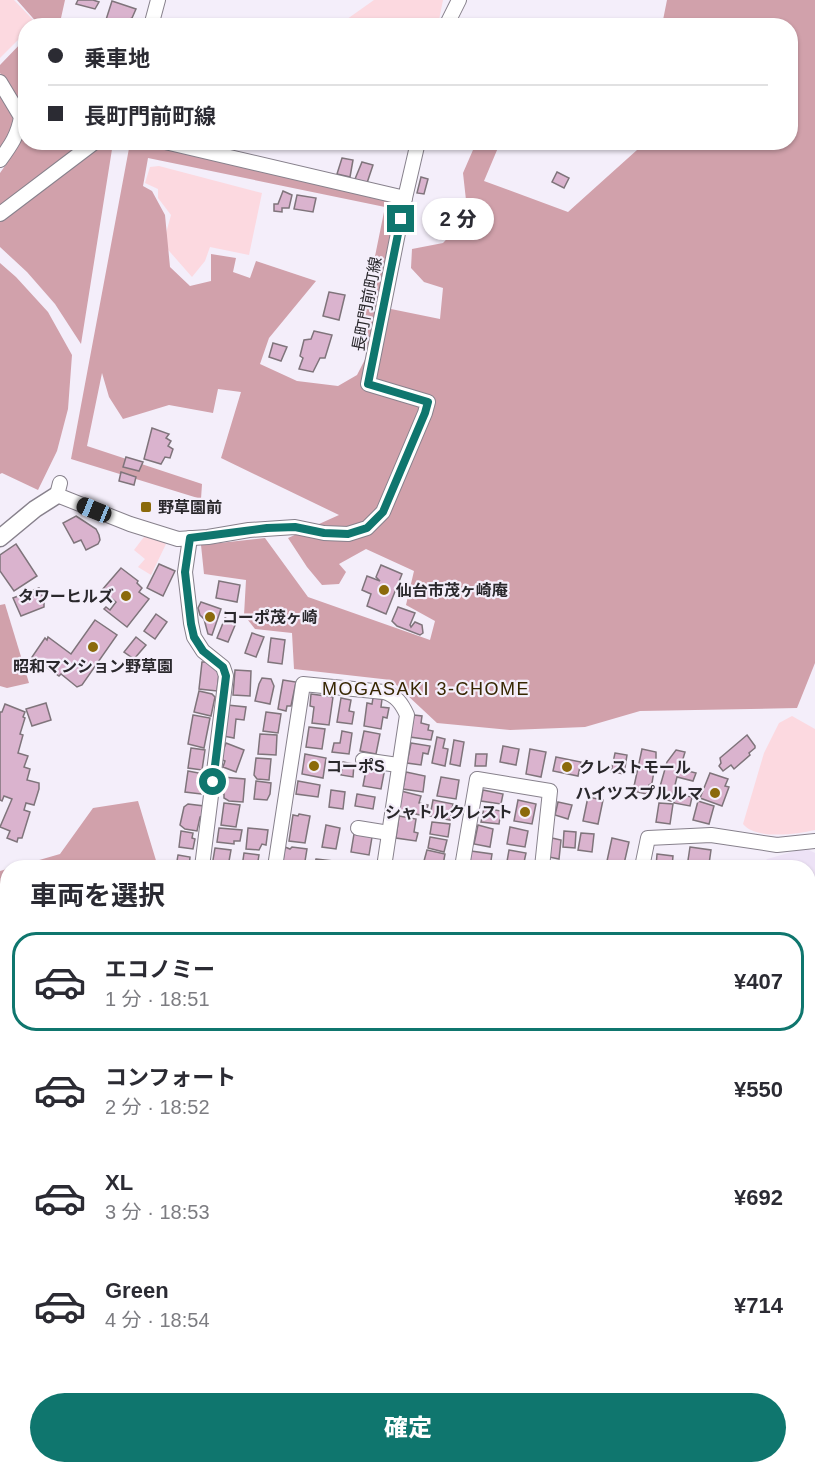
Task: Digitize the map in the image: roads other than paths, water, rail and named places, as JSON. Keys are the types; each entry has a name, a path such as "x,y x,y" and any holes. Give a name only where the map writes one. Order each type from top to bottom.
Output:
{"street":[{"path":"154,18 158,0"},
{"path":"450,18 459,0"},
{"path":"0,82 18,112"},
{"path":"0,160 18,133"},
{"path":"0,214 84,150"},
{"path":"199,150 405,198 416,150"},
{"name":"長町門前町線","path":"190,538 267,528 295,527 324,533 348,534 367,528 383,512 428,402 368,384 405,198"},
{"path":"0,538 59,489 130,524 178,539 190,538 185,572 192,630 203,651 223,667 226,676 203,860"},
{"path":"276,860 303,684 391,694 403,705 407,715 385,860"},
{"path":"363,760 398,765"},
{"path":"463,860 477,779 550,791 543,860"},
{"path":"358,828 389,833"},
{"path":"643,860 648,838 711,835 777,844 815,841"}],"place":[{"name":"野草園前","path":"146,507"},
{"name":"仙台市茂ヶ崎庵","path":"384,590"},
{"name":"タワーヒルズ","path":"126,596"},
{"name":"コーポ茂ヶ崎","path":"210,617"},
{"name":"昭和マンション野草園","path":"93,647"},
{"name":"コーポS","path":"314,766"},
{"name":"クレストモール","path":"567,767"},
{"name":"ハイツスプルルマ","path":"715,793"},
{"name":"シャトルクレスト","path":"525,812"}],"district":[{"name":"MOGASAKI 3-CHOME","path":"426,689"}]}
